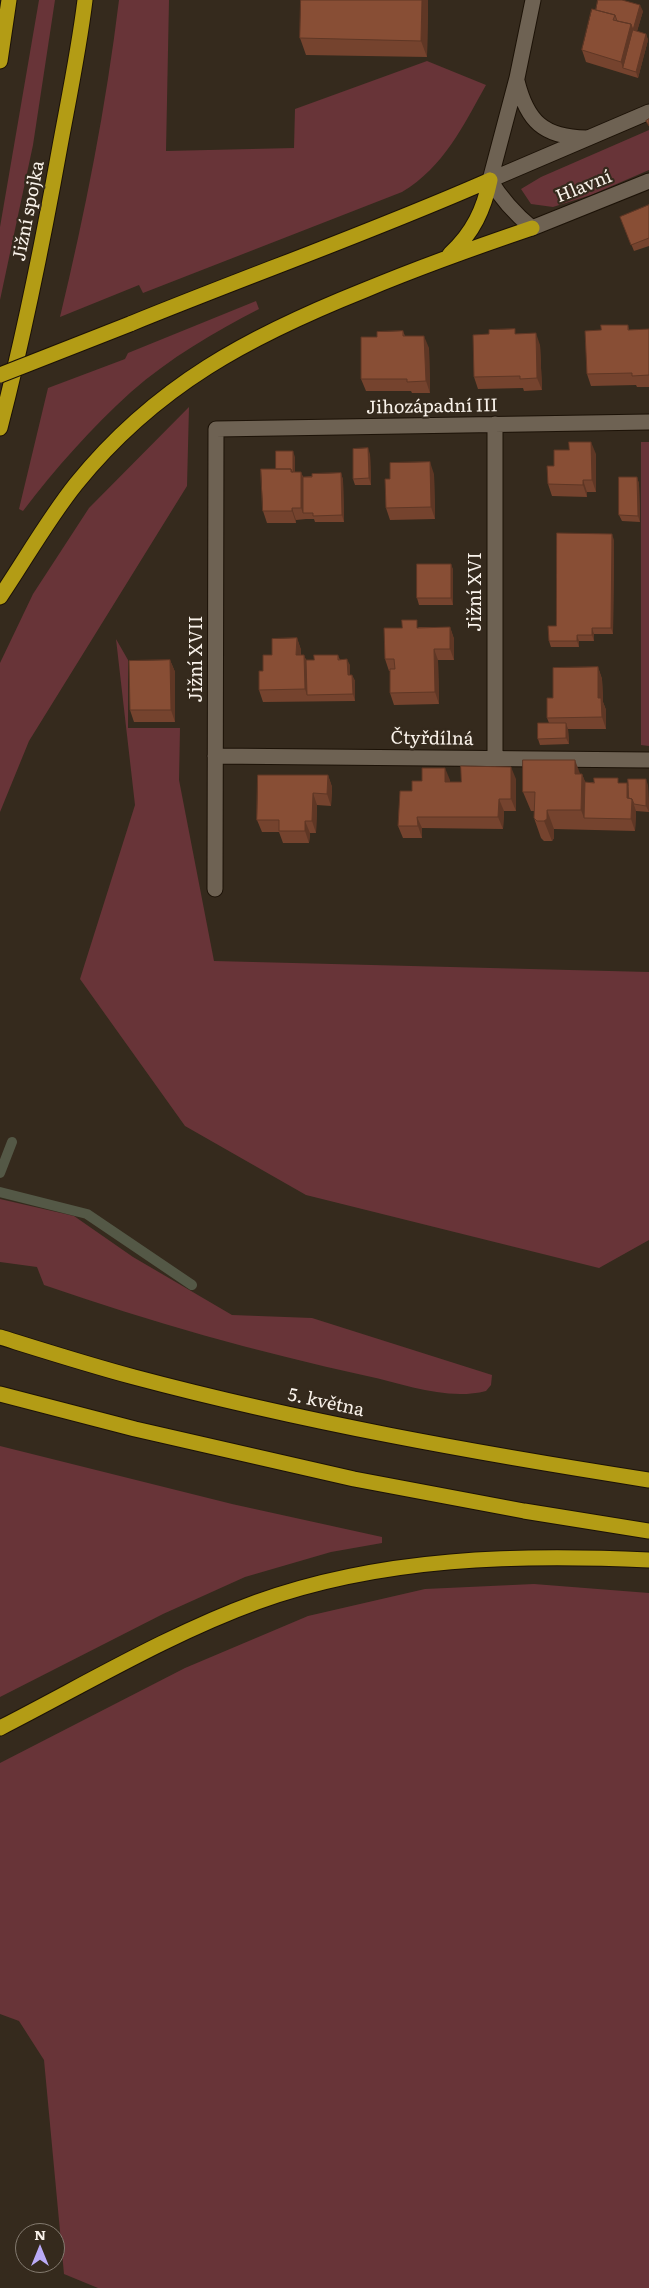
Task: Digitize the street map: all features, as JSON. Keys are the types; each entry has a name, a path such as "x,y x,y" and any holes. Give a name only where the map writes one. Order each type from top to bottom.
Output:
{"highway":[{"path":"0,61 9,0"},
{"name":"Jižní spojka","path":"0,428 44,232 85,0"},
{"path":"447,256 472,230 486,197 490,180"},
{"path":"0,375 256,272 408,216 490,180"},
{"path":"0,597 76,484 139,419 172,391 221,357 277,327 447,256 532,228"},
{"name":"5. května","path":"0,1338 134,1376 306,1418 474,1451 649,1480"},
{"path":"0,1394 135,1429 354,1479 514,1509 649,1531"},
{"path":"0,1728 217,1618 308,1586 358,1574 460,1560 576,1557 649,1560"}],"street":[{"path":"532,228 513,213 501,199 490,180 517,78 533,0"},
{"path":"517,78 527,112 538,123 566,137 590,138"},
{"path":"490,180 649,112"},
{"name":"Hlavní","path":"532,228 649,181"},
{"name":"Jihozápadní III","path":"216,429 649,422"},
{"name":"Jižní XVI","path":"495,424 495,759"},
{"name":"Jižní XVII","path":"215,889 216,429"},
{"name":"Čtyřdílná","path":"215,756 649,760"}],"shaded area":[{"path":"39,0 55,0 33,145 0,300 0,227"},
{"path":"119,0 169,0 166,151 294,148 295,109 427,61 486,85 441,158 417,182 402,192 143,293 139,285 60,317 94,160"},
{"path":"649,130 649,170 591,195 553,207 531,204 521,189 541,177"},
{"path":"256,301 259,309 193,346 131,392 74,449 23,511 19,509 48,388 125,359 128,353"},
{"path":"189,407 187,486 29,741 0,812 0,663 33,594 89,508"},
{"path":"641,442 649,442 649,746 641,745"},
{"path":"116,639 128,660 128,728 180,728 179,780 214,961 649,972 649,1240 599,1268 306,1195 185,1126 80,979 135,805"},
{"path":"0,1199 74,1216 133,1257 232,1315 312,1318 492,1375 491,1385 486,1391 471,1394 441,1393 411,1387 285,1357 204,1335 44,1285 37,1267 0,1262"},
{"path":"0,1446 232,1504 382,1537 382,1543 331,1552 245,1577 163,1614 0,1697"},
{"path":"534,1584 649,1593 649,2288 98,2288 64,2274 65,2223 59,2223 44,2060 19,2021 0,2014 0,1763 185,1668 308,1616 425,1589"}],"building":[{"path":"301,0 422,0 421,41 300,38"},
{"path":"598,0 622,0 640,5 633,30 631,24 617,21 615,15 596,10"},
{"path":"592,9 615,15 613,20 631,24 621,62 582,50"},
{"path":"633,30 646,34 636,72 623,68"},
{"path":"649,205 649,238 631,245 620,217"},
{"path":"601,325 628,325 628,330 649,329 649,375 632,376 632,373 587,374 585,331 601,330"},
{"path":"515,329 515,334 536,333 537,378 520,379 520,376 474,377 473,335 489,334 489,330"},
{"path":"403,331 403,336 424,336 426,381 407,382 407,379 361,379 361,337 377,337 377,332"},
{"path":"569,442 591,442 592,480 583,480 583,485 548,484 547,466 554,466 554,450 569,450"},
{"path":"368,448 369,478 353,479 353,449"},
{"path":"276,451 293,451 293,472 291,469 276,469"},
{"path":"430,462 431,507 386,508 385,479 390,479 390,463"},
{"path":"261,469 291,469 291,472 301,472 301,508 292,508 292,511 263,511"},
{"path":"341,473 342,515 313,516 313,513 303,513 303,477 312,477 312,474"},
{"path":"619,477 637,477 638,516 619,515"},
{"path":"557,533 612,534 611,628 592,628 592,635 577,635 577,641 549,641 548,626 556,626"},
{"path":"417,564 451,564 451,598 417,598"},
{"path":"402,620 417,620 417,628 450,627 450,649 434,649 435,692 390,693 390,669 395,669 394,659 385,659 384,628 402,628"},
{"path":"297,638 296,655 304,655 305,689 259,690 259,671 263,671 263,655 272,655 272,639"},
{"path":"314,655 338,655 338,660 347,659 348,675 352,675 353,694 307,695 306,660 314,660"},
{"path":"170,660 171,710 130,710 129,661"},
{"path":"598,667 598,698 601,698 602,717 547,718 547,698 553,698 553,668"},
{"path":"538,723 566,723 566,738 538,739"},
{"path":"523,760 575,760 575,774 582,774 581,810 547,810 547,819 537,821 534,818 535,792 523,792"},
{"path":"461,766 511,767 511,799 499,799 498,817 417,817 418,826 398,826 400,791 412,791 412,781 422,781 422,768 445,768 445,782 461,782"},
{"path":"258,775 328,775 327,794 313,793 312,821 305,821 305,831 279,831 279,820 257,820"},
{"path":"594,778 618,778 618,783 627,783 627,798 632,799 631,819 584,818 585,782 594,783"},
{"path":"628,779 646,779 646,806 634,804 632,799 629,798"}],"waterway":[{"path":"0,1173 12,1142"},
{"path":"0,1192 87,1214 192,1285"}]}
